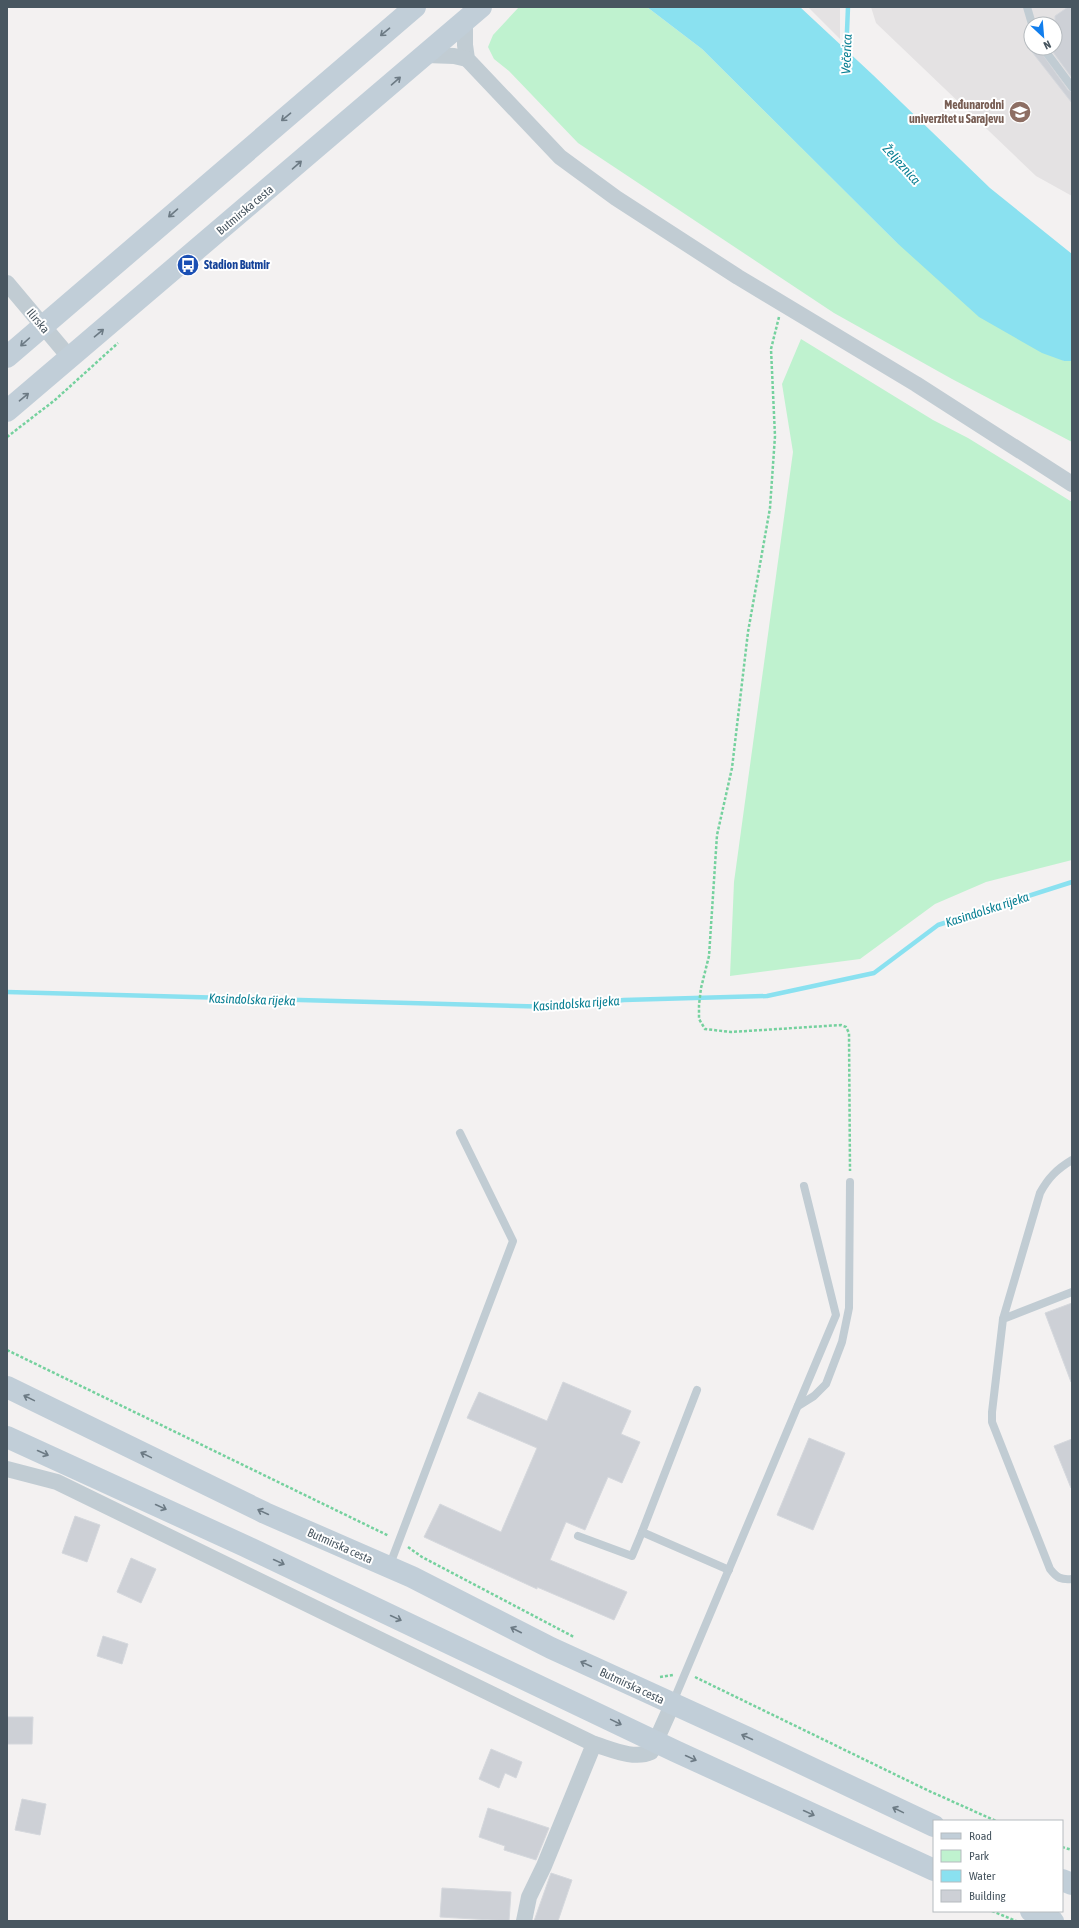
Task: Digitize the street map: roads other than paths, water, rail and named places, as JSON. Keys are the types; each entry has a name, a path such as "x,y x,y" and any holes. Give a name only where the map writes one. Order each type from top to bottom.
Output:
{"main road":[{"path":"7,357 415,7"},
{"name":"Butmirska cesta","path":"7,411 481,7"},
{"name":"Butmirska cesta","path":"7,1387 265,1513 388,1568 412,1577 551,1648 748,1738 933,1826"},
{"path":"7,1438 259,1553 656,1741 933,1870"},
{"path":"1033,1912 1053,1921"}],"street":[{"path":"465,21 465,45 467,59"},
{"path":"426,55 454,56 467,59 560,158 616,198 738,277 916,384 1072,484"},
{"name":"Ilirska","path":"7,283 70,358"},
{"name":"Butmirska cesta","path":"7,1469 58,1482 594,1744 632,1755 644,1756 651,1752 672,1704"},
{"path":"524,1921 529,1897 544,1866 594,1744"}],"lane":[{"path":"1049,56 1072,87"},
{"path":"388,1568 400,1541 514,1241 460,1132"},
{"path":"1072,1160 1061,1166 1049,1178 1040,1193 1004,1319 992,1412 992,1422 1050,1569 1056,1576 1063,1580 1072,1579"},
{"path":"798,1406 814,1396 826,1384 842,1342 849,1308 850,1182"},
{"path":"672,1704 836,1316 804,1186"},
{"path":"1004,1319 1072,1292"},
{"path":"578,1536 632,1556 697,1390"},
{"path":"642,1532 729,1570"}],"water":[{"name":"Željeznica","path":"647,7 800,7 990,188 1072,254 1072,361 1064,361 1042,353 979,317 896,242 702,49"}],"waterway":[{"name":"Večerica","path":"846,55 848,7"},
{"name":"Kasindolska rijeka","path":"7,992 555,1007 624,1000 767,996 874,973 938,925 1072,882"}],"place":[{"name":"Međunarodni univerzitet u Sarajevu","path":"1020,112"},
{"name":"Stadion Butmir","path":"188,265"}]}
